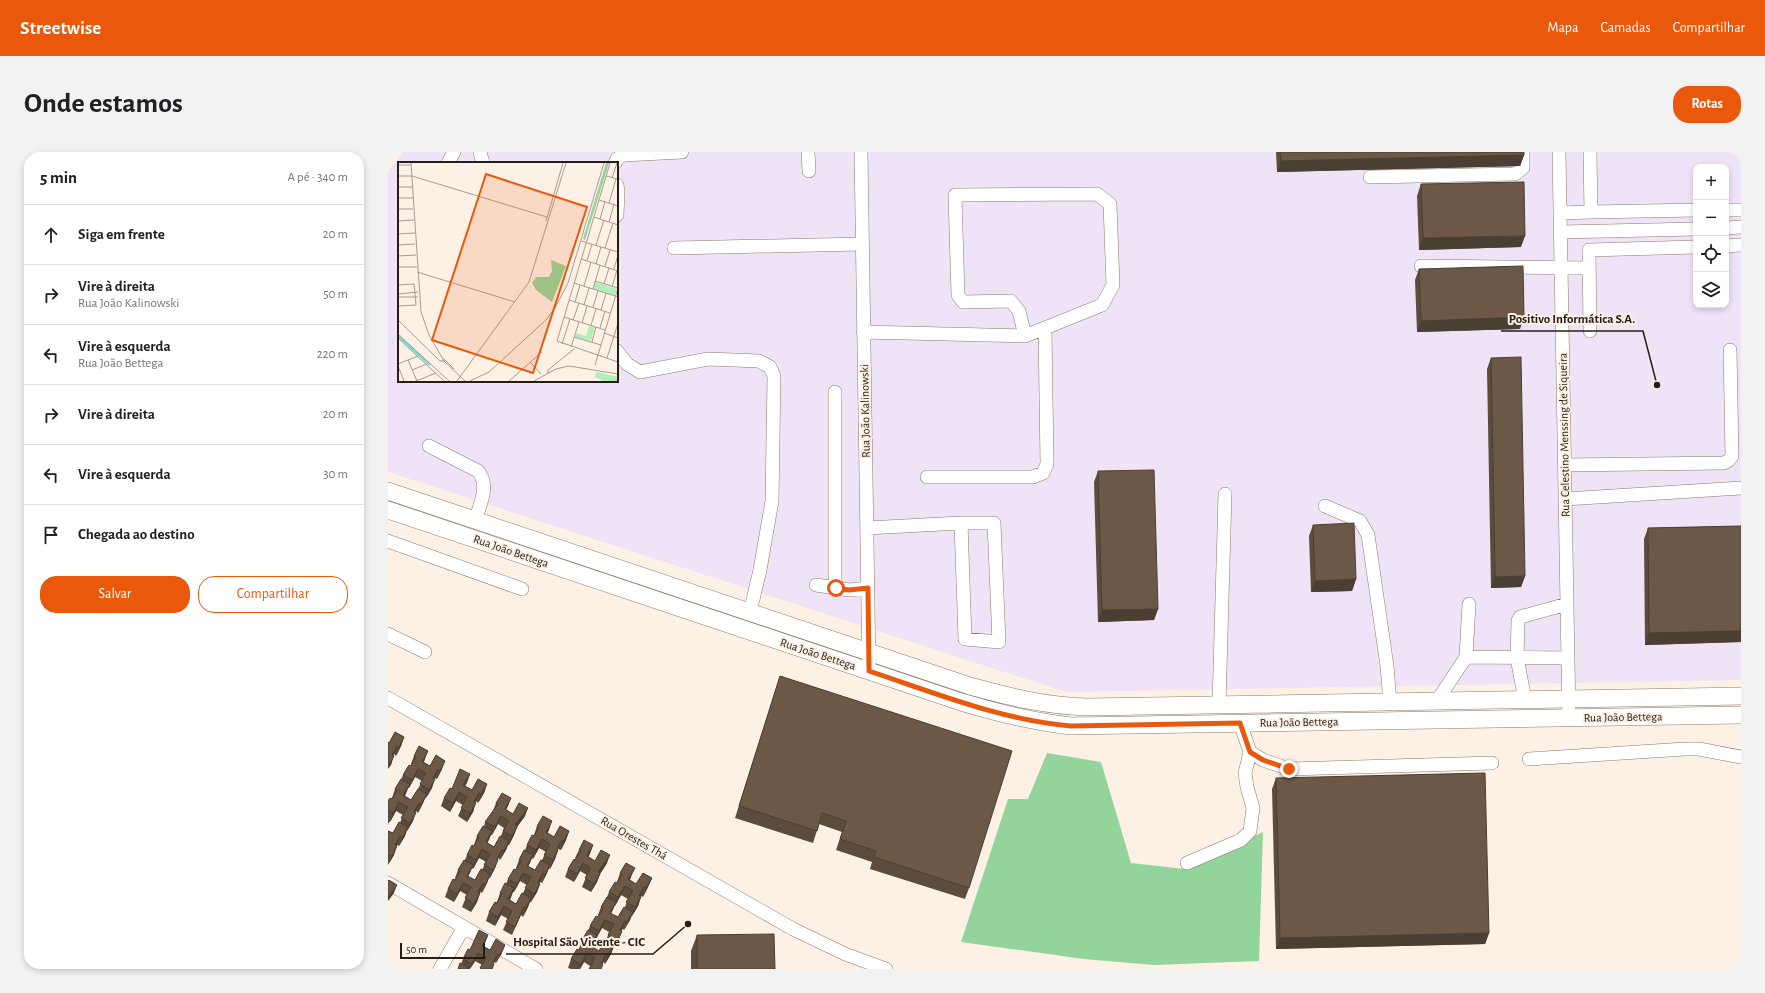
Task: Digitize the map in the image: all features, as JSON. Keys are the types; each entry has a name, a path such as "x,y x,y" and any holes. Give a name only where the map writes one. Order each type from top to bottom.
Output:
{"main road":[{"name":"Rua João Bettega","path":"388,491 977,688 1048,705 1088,707 1741,696"},
{"name":"Rua João Bettega","path":"388,510 988,710 1050,724 1071,726 1741,715"}],"street":[{"path":"449,162 454,152"},
{"path":"480,152 483,162"},
{"path":"616,162 623,155 682,152"},
{"path":"808,152 809,171"},
{"name":"Rua João Kalinowski","path":"861,152 869,671"},
{"path":"1370,176 1515,174 1523,168 1523,152"},
{"name":"Rua Celestino Menssing de Siqueira","path":"1559,152 1569,718"},
{"path":"1590,152 1591,212"},
{"path":"863,332 1025,336 1102,305 1113,285 1110,204 1097,194 955,195 958,295 963,302 1011,301 1019,311 1025,336"},
{"path":"1560,213 1693,210"},
{"path":"1729,210 1741,210"},
{"path":"1729,228 1741,227"},
{"path":"1561,232 1693,229"},
{"path":"674,248 862,244"},
{"path":"1729,246 1741,245"},
{"path":"1590,331 1588,251 1693,247"},
{"path":"1421,266 1561,266 1588,268"},
{"path":"927,477 1033,477 1043,473 1047,464 1045,329"},
{"path":"1565,465 1724,463 1730,460 1732,456 1730,350"},
{"path":"618,352 627,364 640,372 708,358 759,361 770,367 774,376 772,501 760,570 750,612"},
{"path":"835,392 836,588"},
{"path":"429,446 478,471 482,475 484,483 483,495 475,520"},
{"path":"1565,499 1741,488"},
{"path":"1219,705 1224,494"},
{"path":"1325,506 1360,521 1368,535 1387,666 1390,702"},
{"path":"867,528 961,523 994,523 999,642 965,639 961,523"},
{"path":"388,541 522,589"},
{"path":"816,585 849,590 868,588"},
{"path":"1437,701 1466,657 1469,604"},
{"path":"1525,700 1517,658 1518,621 1520,617 1567,604"},
{"path":"388,634 425,652"},
{"path":"1466,657 1568,658"},
{"name":"Rua Orestes Thá","path":"388,698 793,929 845,954 886,969"},
{"path":"1188,863 1241,840 1250,831 1253,808 1245,773 1250,752 1240,723"},
{"path":"1529,759 1685,749 1699,749 1741,757"},
{"path":"1250,752 1263,760 1289,769 1492,764"},
{"path":"388,883 536,969"},
{"path":"440,969 464,927"}],"shaded area":[{"path":"403,152 1741,152 1741,680 1066,692 388,472 388,172"}],"green space":[{"path":"1047,753 1101,762 1131,863 1185,869 1263,832 1259,961 1154,965 1084,959 961,942 1008,799 1028,799"}],"building":[{"path":"1280,152 1524,152 1524,155 1281,161"},
{"path":"1524,182 1525,236 1423,238 1421,184"},
{"path":"1523,266 1524,317 1421,321 1419,269"},
{"path":"1521,357 1525,576 1495,577 1491,358"},
{"path":"1154,470 1158,609 1102,610 1098,471"},
{"path":"1354,523 1356,579 1315,581 1313,525"},
{"path":"1741,526 1741,631 1649,633 1648,528"},
{"path":"780,676 1012,751 969,888 874,857 876,851 840,839 846,821 822,813 817,831 739,806"},
{"path":"395,732 404,737 399,747 397,746 392,755 394,756 388,766 388,742 389,743"},
{"path":"419,746 428,751 422,762 430,766 436,755 445,761 440,771 438,769 433,778 435,779 429,790 420,784 426,773 418,769 412,780 403,775 409,765 411,766 416,757 414,756"},
{"path":"460,769 470,774 463,785 472,790 478,779 487,784 481,794 479,793 474,802 476,803 470,813 461,808 467,797 459,792 453,803 444,798 450,788 452,789"},
{"path":"1485,773 1489,933 1280,938 1276,778"},
{"path":"401,779 410,784 403,795 411,800 418,789 427,794 421,804 419,803 414,812 416,813 410,823 401,818 408,807 399,802 393,813 388,810 388,801 390,798 392,799 397,790 395,789"},
{"path":"502,793 511,798 505,809 513,814 519,803 528,808 515,825 517,827 512,836 503,831 509,821 501,816 495,827 485,822 498,804 496,803"},
{"path":"388,816 391,818 388,823"},
{"path":"543,816 552,821 546,832 554,837 560,826 569,831 564,841 562,840 557,849 558,850 553,860 544,855 550,844 542,839 536,850 527,845 532,835 534,836 539,827 537,826"},
{"path":"399,822 408,827 402,838 400,836 395,845 397,846 392,856 388,854 388,831 393,833"},
{"path":"483,826 492,831 486,842 494,847 500,836 509,841 504,851 502,850 497,859 498,860 493,870 484,865 490,854 482,849 476,860 467,855 472,845 474,846 479,837 477,836"},
{"path":"584,840 593,845 587,856 595,861 601,850 610,855 598,872 600,874 594,884 585,878 591,868 583,863 577,874 568,869 581,851 579,850"},
{"path":"524,850 533,855 527,866 535,870 541,860 550,865 545,875 543,873 538,882 540,884 534,894 525,888 531,877 523,873 517,884 508,879 514,869 516,870 521,861 519,860"},
{"path":"464,860 473,865 467,876 475,880 481,869 490,874 485,885 483,883 478,892 480,893 474,904 465,898 471,887 463,883 457,894 448,889 453,879 455,880 460,871 458,870"},
{"path":"626,863 635,868 628,879 636,884 643,873 652,878 646,888 644,887 639,896 641,897 635,907 626,902 633,891 625,886 618,897 609,892 615,882 617,883 622,874 620,873"},
{"path":"389,880 397,885 388,897 388,881"},
{"path":"505,883 514,888 508,899 516,904 522,893 531,898 526,908 524,907 515,927 506,922 512,911 504,906 498,917 489,912 495,902 497,903 502,894 500,893"},
{"path":"607,897 616,902 610,913 618,917 624,907 633,912 627,922 625,921 620,930 622,931 617,941 608,935 614,924 605,920 599,931 590,926 596,916 598,917 603,908 601,907"},
{"path":"479,930 488,935 482,946 490,950 496,939 505,945 500,955 498,954 493,962 494,964 492,969 480,968 486,958 478,953 472,964 463,959 468,949 470,950"},
{"path":"588,930 597,935 591,946 599,951 605,940 614,945 608,955 606,954 601,963 603,964 601,969 589,969 595,958 587,953 581,964 571,959 577,949 579,950 584,941 582,940"},
{"path":"774,934 775,969 697,969 697,935"},
{"path":"460,963 469,968 469,969 458,969"}],"place":[{"name":"Positivo Informática S.A.","path":"1657,385"},
{"name":"Hospital São Vicente - CIC","path":"688,924"}],"route":[{"path":"836,588 849,590 868,588 869,671 988,710 1030,721 1050,724 1071,726 1240,723 1250,752 1263,760 1289,769"}]}
